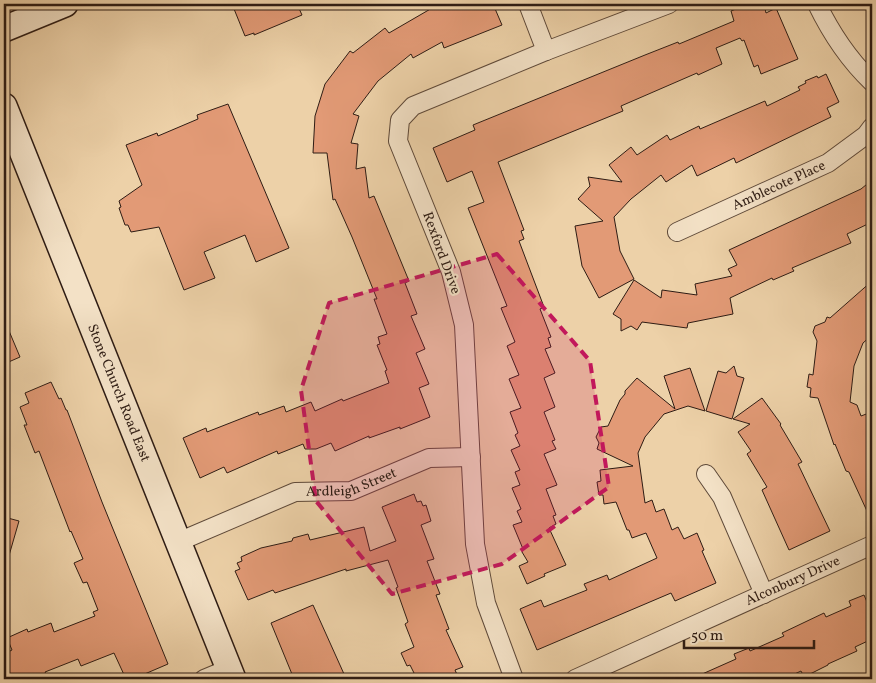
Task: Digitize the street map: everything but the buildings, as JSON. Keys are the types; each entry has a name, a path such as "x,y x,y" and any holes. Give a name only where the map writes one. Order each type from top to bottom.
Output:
{"main road":[{"path":"4,29 65,4"},
{"name":"Stone Church Road East","path":"4,106 230,674"}],"street":[{"path":"528,4 546,51"},
{"name":"Rexford Drive","path":"514,679 486,603 475,544 464,325 451,272 398,141 400,120 413,106 546,51 669,4"},
{"path":"817,4 828,28 859,70 872,82"},
{"name":"Amblecote Place","path":"677,232 828,163 866,135 872,126"},
{"name":"Ardleigh Street","path":"178,542 295,492 351,491 429,458 471,457"},
{"path":"706,474 722,497 764,594"},
{"name":"Alconbury Drive","path":"575,679 872,545"},
{"path":"204,679 230,674"}],"highlighted area":[{"path":"497,254 590,361 609,487 502,564 392,594 316,501 301,390 329,303"}]}
